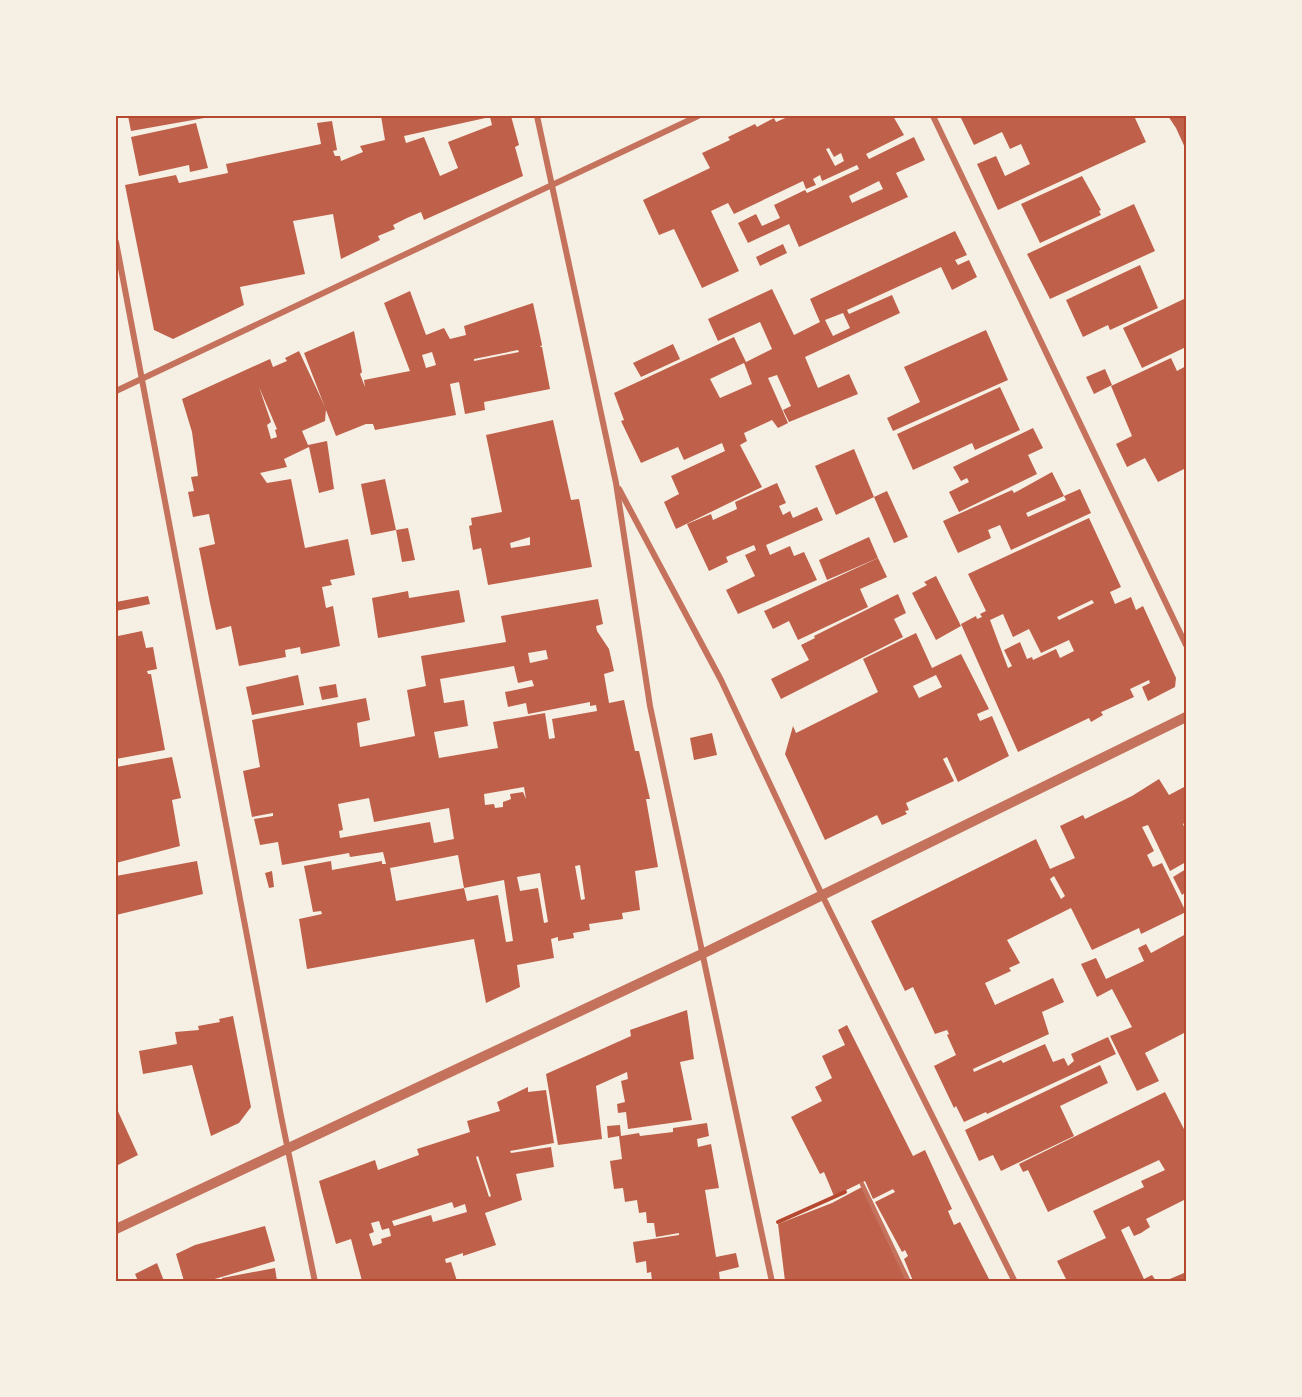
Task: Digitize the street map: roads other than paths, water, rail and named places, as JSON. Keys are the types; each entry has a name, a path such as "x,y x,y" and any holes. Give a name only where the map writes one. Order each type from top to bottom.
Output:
{"street":[{"path":"537,116 616,483 650,706 772,1281"},
{"path":"116,391 698,116"},
{"path":"933,116 1186,645"},
{"path":"116,242 287,1150 315,1281"},
{"path":"616,483 721,680 822,895 1016,1281"},
{"path":"116,1230 704,953 1186,717"}],"lane":[{"path":"862,1184 909,1281"}]}
